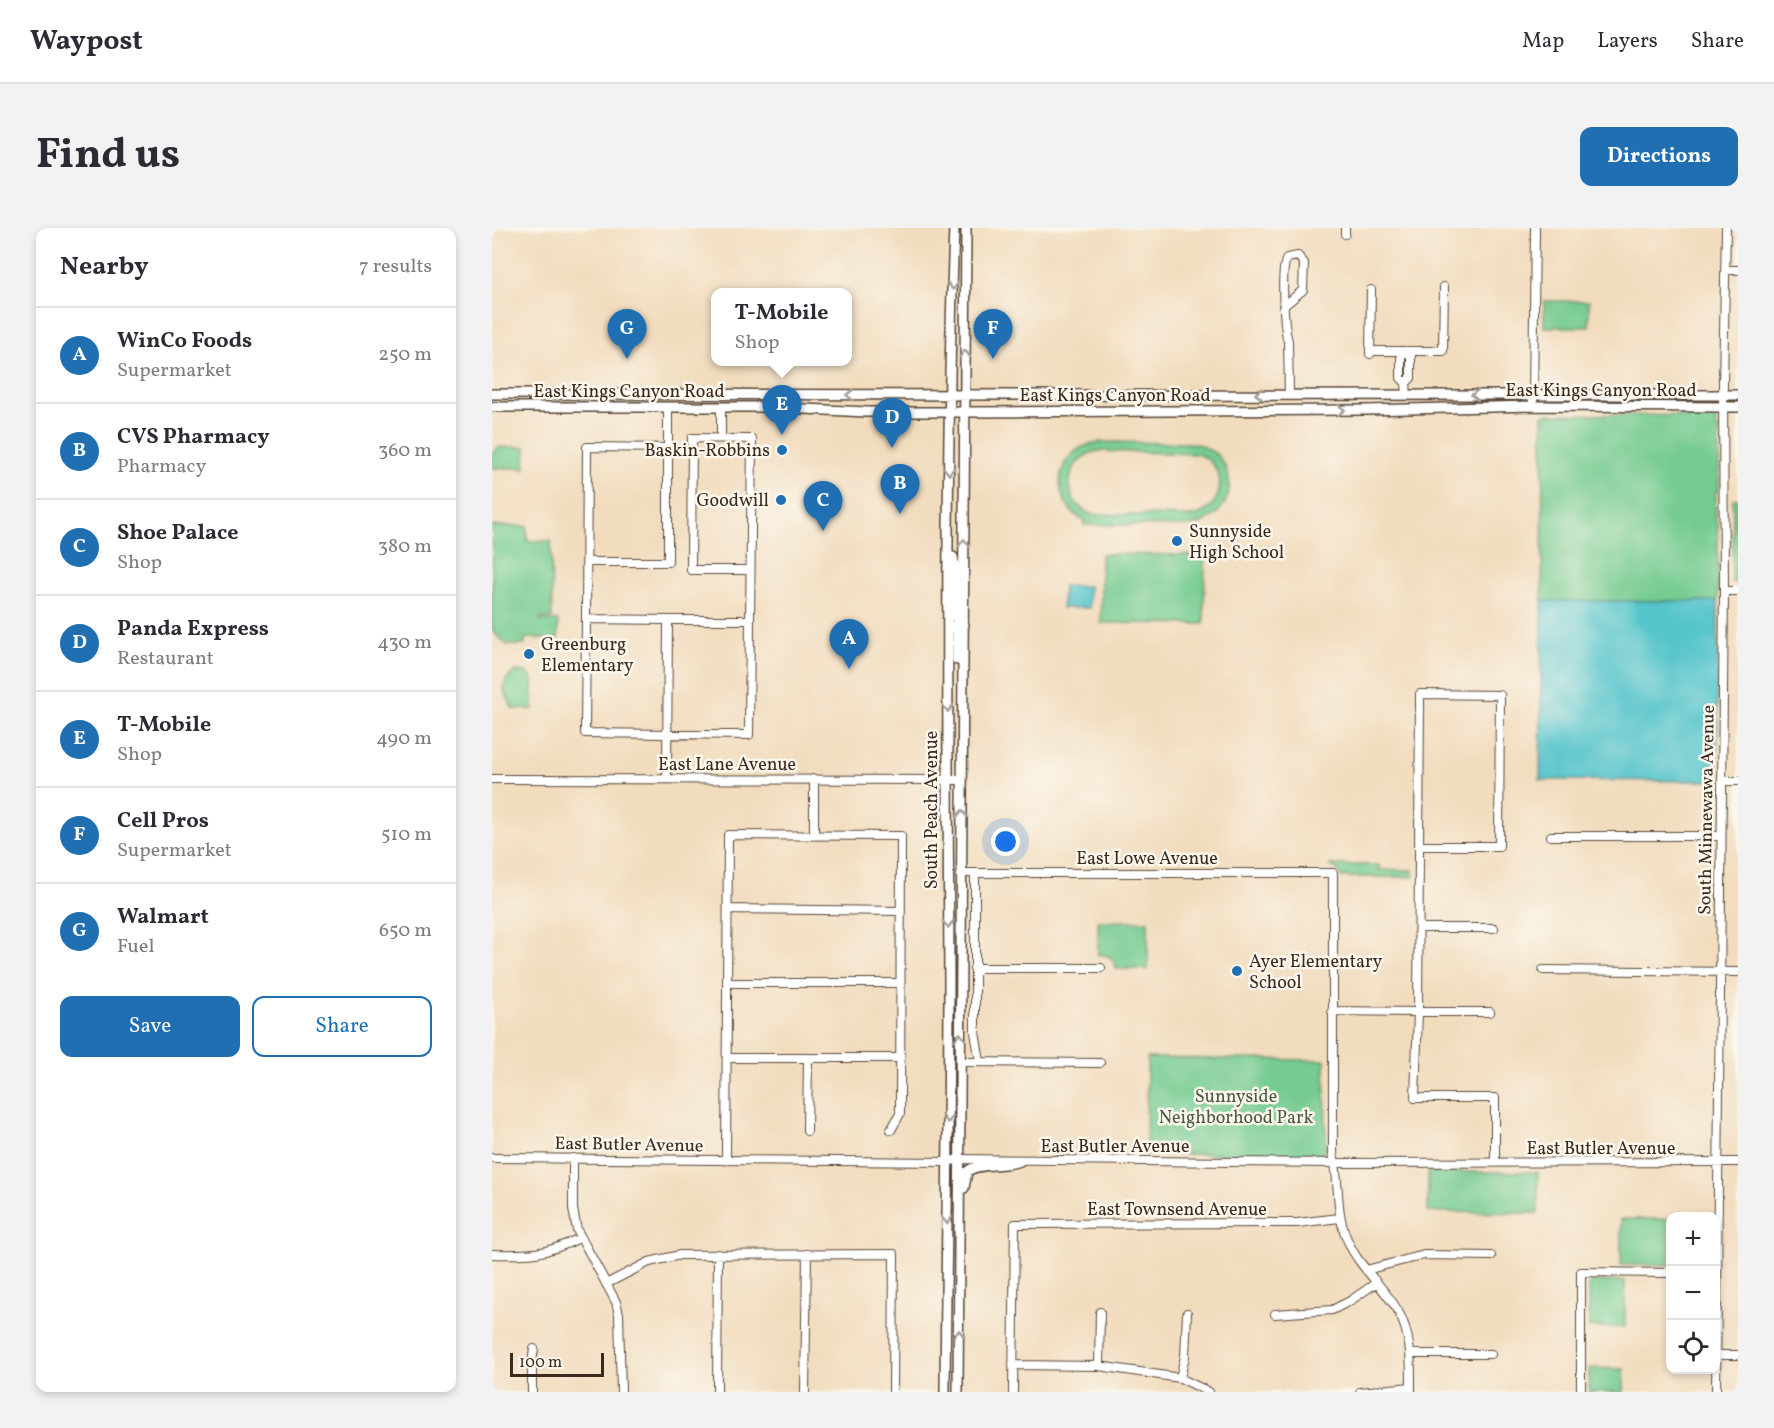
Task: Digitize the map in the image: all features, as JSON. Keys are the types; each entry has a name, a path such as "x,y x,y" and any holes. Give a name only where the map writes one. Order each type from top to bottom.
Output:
{"main road":[{"name":"South Peach Avenue","path":"945,1392 950,396 954,228"},
{"path":"960,228 959,251 965,262"},
{"name":"South Peach Avenue","path":"958,1392 966,228"},
{"name":"East Kings Canyon Road","path":"492,394 1738,395"},
{"name":"East Kings Canyon Road","path":"492,407 721,407 804,408 867,412 964,412 1366,410 1533,406 1738,407"},
{"path":"949,543 956,571 956,616 958,622 964,625"},
{"path":"949,625 955,627 957,631 957,682 963,706"},
{"path":"948,827 952,831 953,866 956,871 962,873"},
{"path":"959,1216 962,1209 965,1178 970,1168 1020,1161"}],"street":[{"path":"1533,406 1535,228"},
{"name":"South Minnewawa Avenue","path":"1716,1266 1719,1162 1726,228"},
{"path":"1285,305 1303,290 1304,263 1298,256 1287,258 1284,262 1283,296 1288,341 1289,394"},
{"path":"1726,270 1738,270"},
{"path":"1371,290 1370,353 1443,351 1444,287"},
{"path":"1406,351 1411,356 1411,378 1406,383 1407,395"},
{"path":"721,407 721,438"},
{"path":"587,562 668,562 668,408"},
{"path":"669,448 586,447 585,733 748,735 752,439 692,438 691,570 750,570"},
{"path":"1724,591 1738,591"},
{"path":"586,619 750,620"},
{"path":"667,779 668,620"},
{"path":"1419,846 1499,846 1500,695 1420,694 1419,846 1419,928 1418,1012 1415,1098 1495,1098 1495,1163"},
{"name":"East Lane Avenue","path":"492,779 962,780"},
{"path":"813,779 813,836"},
{"path":"1722,781 1738,781"},
{"path":"726,1161 728,835 901,836 900,1114 891,1130"},
{"path":"1551,836 1720,836"},
{"name":"East Lowe Avenue","path":"962,873 1333,873 1332,1011"},
{"path":"975,873 975,1032 980,1062"},
{"path":"728,909 901,911"},
{"path":"1419,928 1494,928"},
{"path":"974,968 1101,968"},
{"path":"1543,970 1738,972"},
{"path":"728,984 900,984"},
{"path":"1360,1392 1411,1389 1410,1354 1407,1333 1398,1311 1348,1243 1340,1218 1333,1153 1332,1011 1490,1012"},
{"path":"727,1058 900,1058"},
{"path":"807,1131 808,1058"},
{"path":"960,1062 1100,1063"},
{"name":"East Butler Avenue","path":"492,1158 947,1162 959,1159 1335,1163 1738,1162"},
{"path":"573,1158 573,1209 580,1238 616,1302 621,1322 621,1392"},
{"name":"East Townsend Avenue","path":"1013,1365 1014,1224 1297,1223 1340,1218"},
{"path":"492,1254 529,1255 548,1252 580,1238"},
{"path":"717,1392 718,1254"},
{"path":"805,1392 807,1254"},
{"path":"606,1284 657,1259 680,1255 894,1254 893,1392"},
{"path":"1366,1270 1424,1255 1491,1256"},
{"path":"1581,1392 1581,1272 1666,1273"},
{"path":"1275,1314 1332,1310 1350,1301 1376,1282"},
{"path":"1099,1366 1100,1312"},
{"path":"1180,1378 1185,1356 1187,1313"},
{"path":"532,1392 534,1348"},
{"path":"1410,1354 1491,1354"},
{"path":"1720,1355 1738,1355"},
{"path":"1013,1392 1013,1365 1099,1366 1180,1378 1209,1392"},
{"name":"South Minnewawa Avenue","path":"1716,1374 1716,1392"}],"green space":[{"path":"1544,301 1589,301 1589,327 1544,327"},
{"path":"1545,414 1716,416 1716,428 1719,428 1719,491 1716,491 1718,601 1542,601 1543,416"},
{"path":"1102,442 1201,445 1218,455 1225,466 1229,478 1229,491 1225,503 1217,514 1200,524 1188,526 1084,525 1084,521 1072,511 1064,499 1060,487 1061,474 1066,462 1074,452 1086,445","holes":["1097,451 1198,454 1208,460 1219,477 1220,487 1217,497 1204,512 1193,516 1091,514 1074,500 1070,481 1072,471 1086,455"]},
{"path":"498,447 526,447 525,468 492,468 492,454"},
{"path":"1733,499 1738,499 1738,582 1732,582"},
{"path":"492,526 527,526 527,541 551,541 552,618 541,618 540,620 558,621 558,639 525,638 525,645 507,645 492,631"},
{"path":"1101,554 1205,555 1204,624 1101,623"},
{"path":"515,671 527,672 533,679 533,709 513,709 504,690 505,681"},
{"path":"1329,865 1379,865 1379,870 1413,870 1413,877 1341,877 1337,869"},
{"path":"1098,921 1148,921 1148,969 1116,969 1110,958 1098,955"},
{"name":"Sunnyside Neighborhood Park","path":"1147,1058 1325,1060 1326,1155 1146,1154"},
{"path":"1428,1172 1538,1172 1538,1213 1428,1212"},
{"path":"1621,1219 1666,1219 1666,1265 1621,1265"},
{"path":"1594,1281 1625,1281 1625,1327 1589,1327 1589,1285"},
{"path":"1589,1368 1624,1369 1624,1392 1589,1392"}],"water":[{"path":"1063,586 1089,586 1089,608 1062,608"},
{"path":"1542,601 1718,601 1717,781 1540,780"}],"place":[{"name":"Walmart","path":"627,359"},
{"name":"Cell Pros","path":"993,359"},
{"name":"T-Mobile","path":"782,435"},
{"name":"Panda Express","path":"892,448"},
{"name":"Baskin-Robbins","path":"782,450"},
{"name":"Goodwill","path":"781,500"},
{"name":"CVS Pharmacy","path":"900,514"},
{"name":"Shoe Palace","path":"823,531"},
{"name":"Sunnyside High School","path":"1177,541"},
{"name":"Greenburg Elementary","path":"529,654"},
{"name":"WinCo Foods","path":"849,669"},
{"name":"Ayer Elementary School","path":"1237,971"}]}
